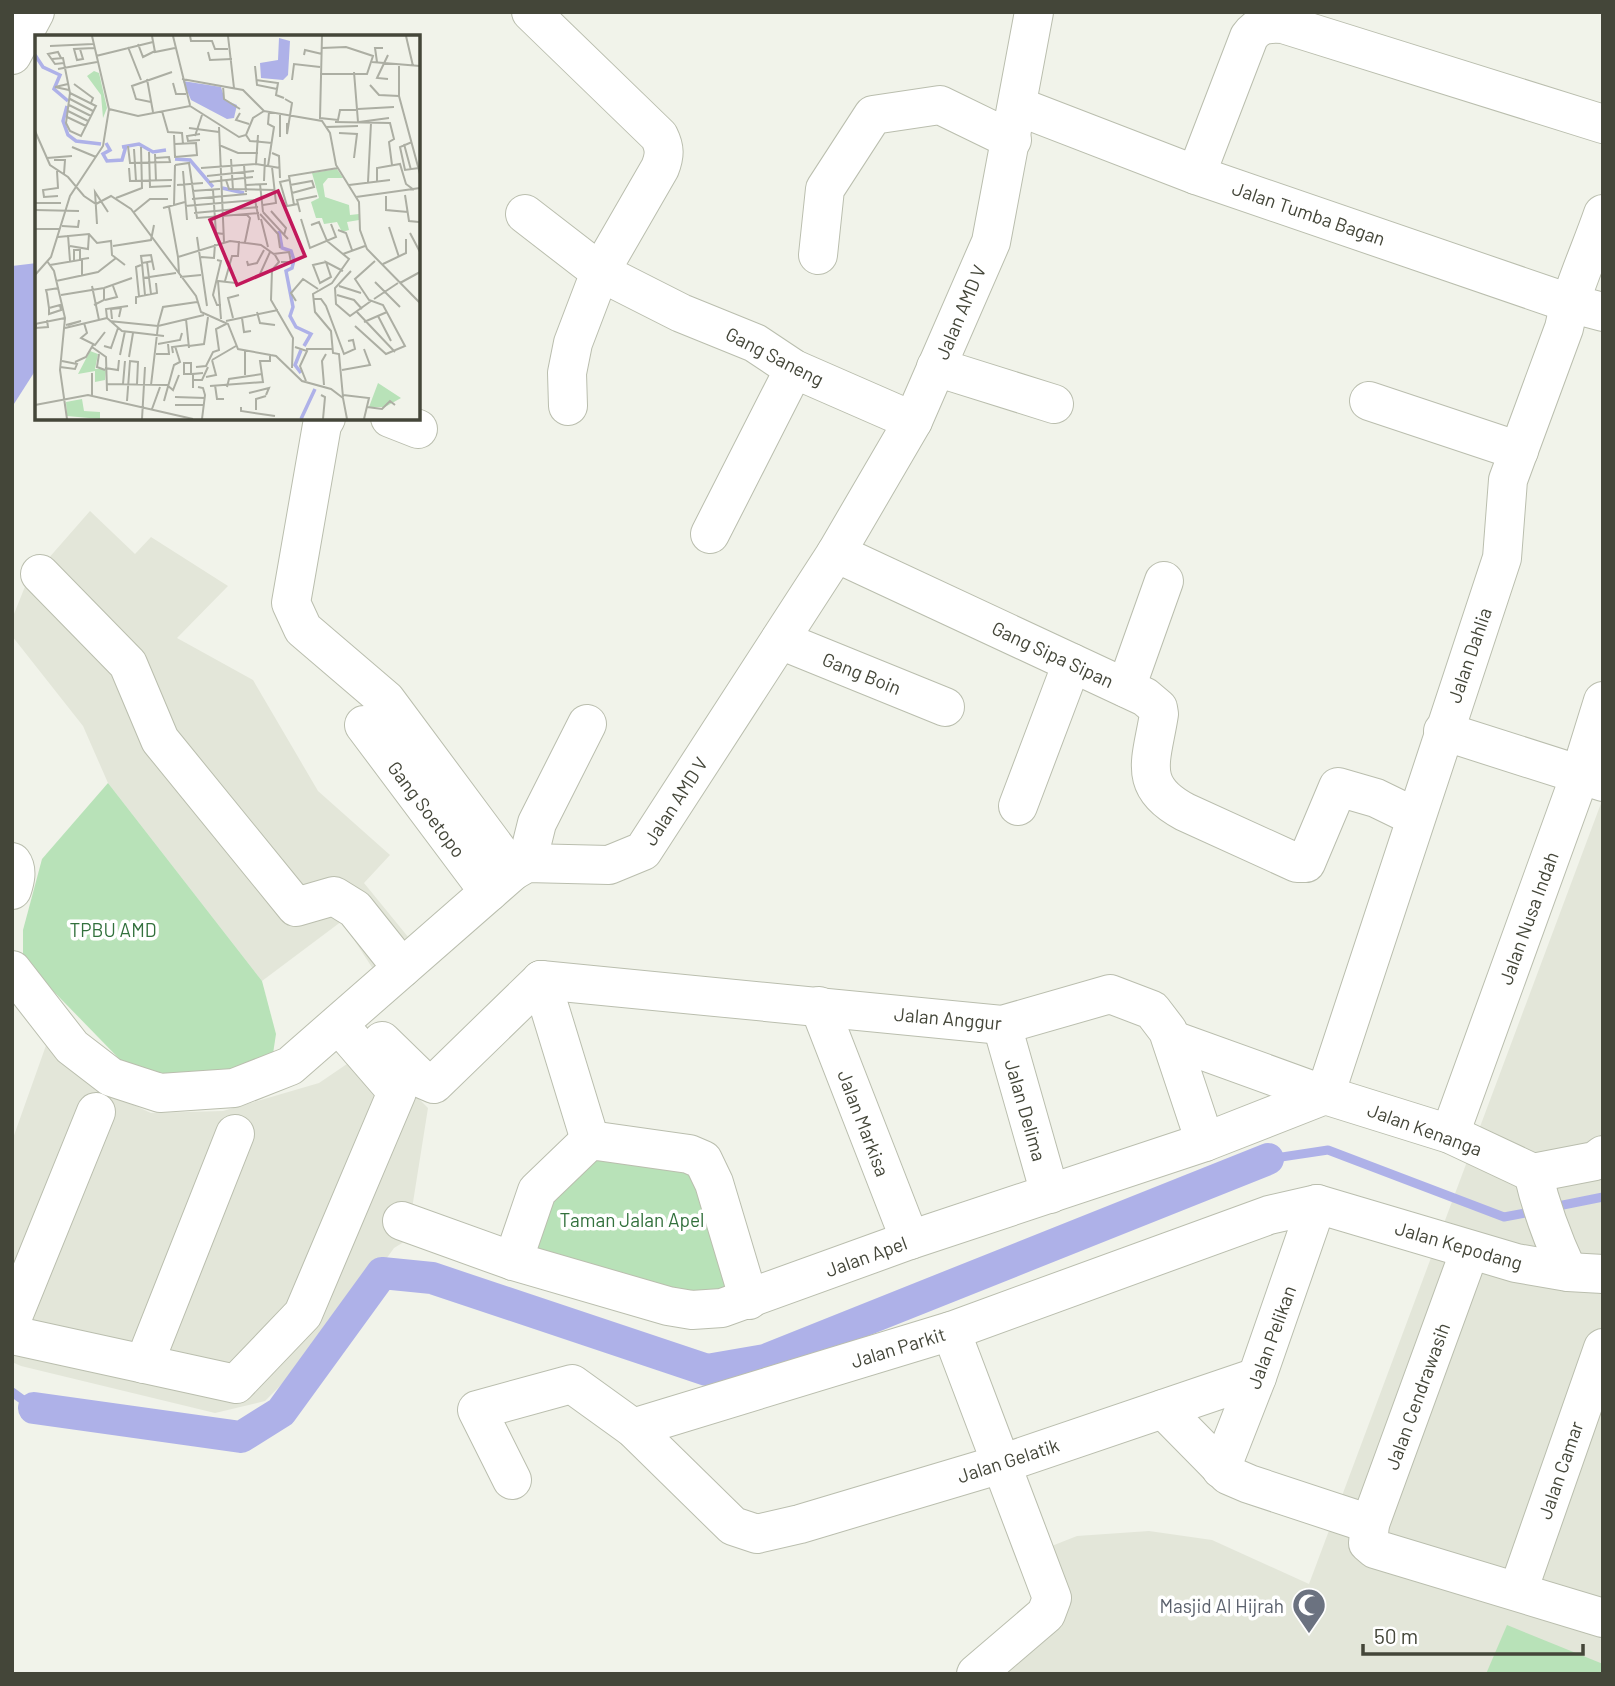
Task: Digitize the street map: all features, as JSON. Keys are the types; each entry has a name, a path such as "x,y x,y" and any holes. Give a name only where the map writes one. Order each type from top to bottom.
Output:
{"street":[{"path":"12,55 35,12"},
{"path":"531,12 659,136 665,153 660,168 600,272 573,343 567,373 568,406"},
{"name":"Jalan AMD V","path":"510,875 609,865 643,851 836,553 913,421 990,242 1015,123 1026,14"},
{"path":"1196,175 1249,37 1261,25 1271,23 1283,24 1603,124"},
{"name":"Jalan Tumba Bagan","path":"818,255 825,190 873,114 940,105 1015,123 1196,175 1586,308"},
{"name":"Gang Saneng","path":"525,214 600,272 681,313 755,343 794,369 913,421"},
{"name":"Jalan Dahlia","path":"1325,1095 1502,558 1508,480 1564,328 1586,308 1583,271 1603,214"},
{"path":"936,367 1054,404"},
{"path":"710,534 794,369"},
{"path":"1369,401 1519,451"},
{"path":"325,420 291,603 303,629 386,700 510,875"},
{"name":"Gang Sipa Sipan","path":"836,553 1145,697 1158,708 1159,714 1150,776 1161,796 1185,812 1297,863 1306,863 1338,787 1376,799 1415,817"},
{"path":"40,575 128,664 160,740 296,907 334,896 355,909 402,968"},
{"path":"1126,688 1164,581"},
{"name":"Gang Boin","path":"780,640 944,707"},
{"path":"1018,807 1072,663"},
{"name":"Jalan Nusa Indah","path":"1450,1134 1592,778 1603,701"},
{"path":"12,970 72,1047 111,1077 160,1093 234,1088 290,1066 510,875 587,724"},
{"name":"Gang Soetopo","path":"365,725 510,875"},
{"path":"1443,731 1592,778"},
{"path":"12,862 15,866 15,879 12,890"},
{"path":"347,1018 375,1034 420,1078 434,1084 541,979 590,1140"},
{"name":"Jalan Anggur","path":"541,979 1002,1026 1111,995 1152,1010 1161,1020 1173,1041 1205,1142"},
{"name":"Jalan Markisa","path":"819,1006 910,1240"},
{"path":"12,1335 236,1384 303,1314 397,1092 347,1018"},
{"name":"Jalan Delima","path":"1002,1026 1050,1194"},
{"path":"1173,1041 1325,1095"},
{"name":"Jalan Kenanga","path":"1325,1095 1450,1134 1536,1185"},
{"name":"Jalan Apel","path":"402,1221 513,1261 668,1306 692,1310 722,1308 910,1240 1205,1142 1325,1095"},
{"path":"12,1319 96,1112"},
{"path":"144,1364 234,1134"},
{"path":"513,1261 537,1191 590,1140"},
{"path":"590,1140 689,1154 703,1160 714,1183 749,1300"},
{"path":"1575,1263 1536,1185 1595,1161 1603,1155"},
{"name":"Jalan Kepodang","path":"1317,1204 1516,1263 1575,1263"},
{"name":"Jalan Parkit","path":"633,1428 951,1331 1269,1215 1317,1204"},
{"name":"Jalan Pelikan","path":"1222,1469 1317,1204"},
{"name":"Jalan Cendrawasih","path":"1369,1534 1470,1250"},
{"path":"951,1331 1052,1598 1046,1614 976,1674"},
{"name":"Jalan Camar","path":"1518,1591 1603,1348"},
{"name":"Jalan Gelatik","path":"633,1428 733,1526 757,1534 800,1524 1001,1464 1257,1377"},
{"path":"512,1480 477,1410 572,1384 633,1428"},
{"path":"1163,1409 1228,1475 1369,1534 1375,1549 1603,1618"}],"shaded area":[{"path":"90,511 135,554 151,537 228,586 177,638 253,680 318,791 390,855 364,883 422,954 384,986 342,921 262,981 108,783 83,726 12,636 12,619 26,584"},
{"path":"1603,798 1603,1674 982,1674 1057,1609 1034,1553 1077,1536 1149,1531 1212,1540 1309,1584"},
{"path":"49,1037 99,1089 151,1113 223,1111 319,1083 369,1049 428,1108 407,1240 394,1248 333,1333 265,1401 215,1413 12,1362 12,1141"}],"green space":[{"name":"TPBU AMD","path":"108,783 262,981 276,1034 271,1067 136,1076 23,960 23,930 42,859"},
{"name":"Taman Jalan Apel","path":"590,1140 689,1154 749,1300 642,1296 513,1261"},
{"path":"1507,1625 1603,1664 1603,1674 1486,1674"}],"water":[{"path":"35,263 35,371 12,407 12,266"}],"waterway":[{"path":"1268,1159 1328,1150 1504,1217 1536,1211"},
{"path":"34,1408 241,1437 281,1412 382,1273 432,1278 707,1370 765,1360 1268,1159"},
{"path":"1553,1207 1603,1197"},
{"path":"12,1392 34,1408"}],"place":[{"name":"Masjid Al Hijrah","path":"1309,1635"}]}
